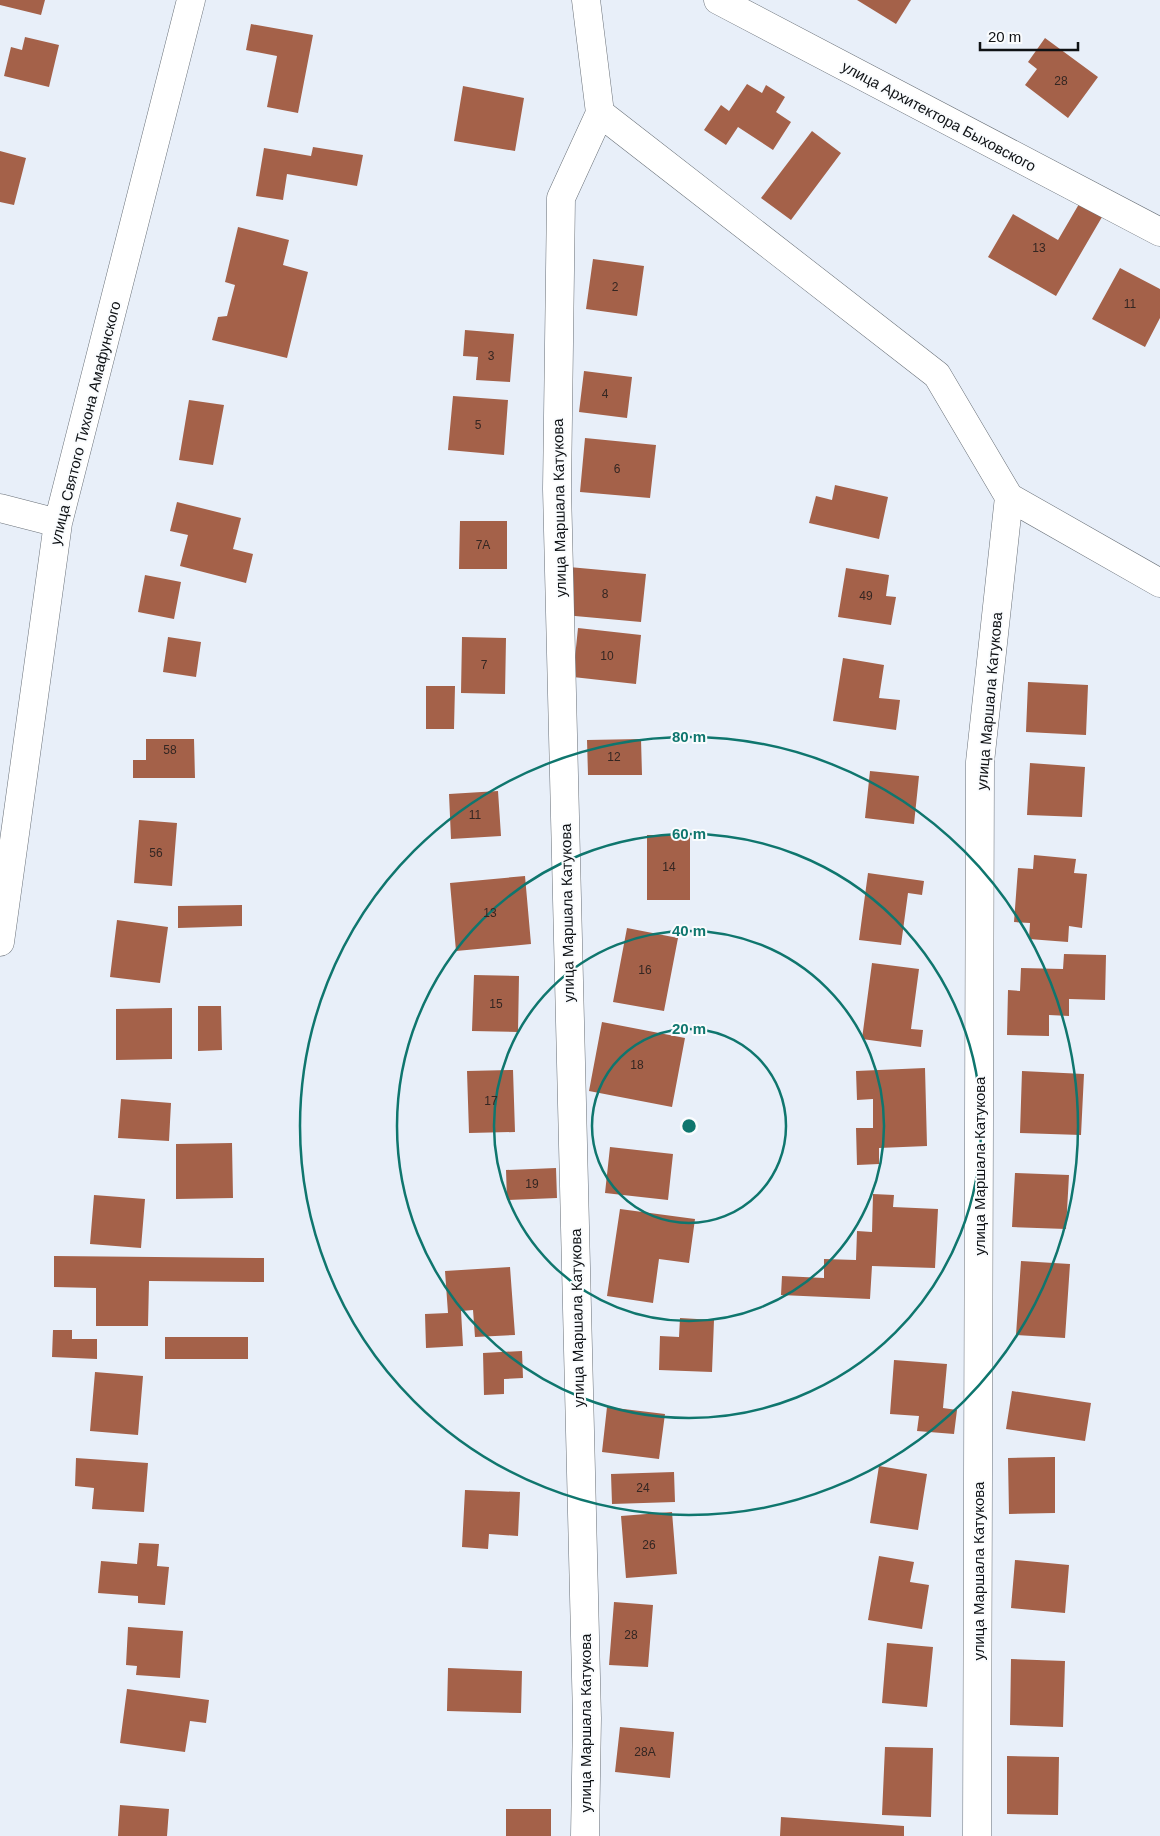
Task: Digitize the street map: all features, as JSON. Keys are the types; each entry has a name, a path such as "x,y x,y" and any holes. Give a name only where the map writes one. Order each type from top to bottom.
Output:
{"street":[{"name":"улица Святого Тихона Амафунского","path":"0,942 58,523 191,0"},
{"path":"586,0 600,113 937,374 1009,497 1160,583"},
{"name":"улица Архитектора Быховского","path":"718,0 1160,232"},
{"name":"улица Маршала Катукова","path":"585,1836 587,1718 557,489 561,198 600,113"},
{"name":"улица Маршала Катукова","path":"977,1836 980,762 1009,497"},
{"path":"0,508 58,523"}],"building":[{"path":"0,0 45,0 41,15 0,5"},
{"path":"857,0 911,0 896,24"},
{"path":"251,24 313,35 298,113 267,107 277,56 246,50"},
{"path":"25,37 59,45 49,87 4,76 11,47 22,50"},
{"path":"1045,38 1098,77 1068,118 1025,85 1037,69 1028,62"},
{"path":"747,84 762,93 766,85 785,97 776,112 791,122 773,150 738,127 726,145 704,130 721,105 729,111"},
{"path":"463,86 524,98 515,151 454,141"},
{"path":"812,131 841,153 791,220 761,198"},
{"path":"313,147 363,155 357,186 287,174 283,200 256,196 264,148 311,156"},
{"path":"0,151 26,158 14,205 0,202"},
{"path":"1079,204 1102,217 1056,296 988,257 1013,214 1058,240"},
{"path":"238,227 289,240 283,265 308,272 287,358 212,340 218,317 227,316 235,285 225,282"},
{"path":"593,259 644,266 637,316 586,309"},
{"path":"1120,268 1160,289 1160,318 1145,347 1092,319"},
{"path":"465,330 514,334 510,382 476,380 478,357 463,356"},
{"path":"584,371 632,377 627,418 579,412"},
{"path":"453,396 508,400 504,455 448,450"},
{"path":"189,400 224,405 213,465 179,460"},
{"path":"585,438 656,445 650,498 580,492"},
{"path":"835,485 888,497 879,539 809,523 816,496 832,500"},
{"path":"177,502 241,518 233,549 253,554 246,583 180,566 188,535 170,531"},
{"path":"460,521 507,521 507,569 459,569"},
{"path":"569,567 646,574 641,622 564,615"},
{"path":"846,568 889,575 886,596 896,597 891,625 838,617"},
{"path":"145,575 181,582 174,619 138,612"},
{"path":"578,628 641,635 636,684 573,677"},
{"path":"168,637 201,642 196,677 163,672"},
{"path":"462,637 506,638 505,694 461,693"},
{"path":"843,658 884,665 879,698 900,700 896,730 833,721"},
{"path":"1028,682 1088,685 1086,735 1026,732"},
{"path":"426,686 455,686 454,729 426,729"},
{"path":"146,739 194,739 195,778 133,778 133,760 146,760"},
{"path":"641,739 642,775 588,775 587,740"},
{"path":"1030,763 1085,767 1082,817 1027,815"},
{"path":"870,771 919,776 914,824 865,818"},
{"path":"498,791 501,836 451,839 449,794"},
{"path":"139,820 177,823 172,886 134,883"},
{"path":"647,835 690,835 690,900 647,900"},
{"path":"1034,855 1076,859 1074,873 1087,874 1082,928 1069,926 1068,942 1029,939 1030,923 1014,922 1018,868 1033,869"},
{"path":"868,873 924,881 922,895 908,893 901,945 859,940"},
{"path":"525,876 531,944 456,951 450,883"},
{"path":"242,905 242,926 178,928 178,906"},
{"path":"117,920 168,927 160,983 110,977"},
{"path":"627,928 678,938 664,1011 613,1002"},
{"path":"1064,954 1106,955 1105,1000 1069,999 1069,1016 1049,1015 1049,1036 1007,1035 1008,990 1020,991 1021,968 1063,969"},
{"path":"872,963 919,969 911,1029 923,1030 921,1047 862,1039"},
{"path":"474,975 519,976 518,1032 472,1031"},
{"path":"198,1006 221,1006 222,1050 198,1051"},
{"path":"172,1008 172,1059 116,1060 116,1009"},
{"path":"602,1022 685,1038 672,1107 589,1091"},
{"path":"925,1068 927,1146 879,1148 879,1164 857,1165 856,1128 873,1128 873,1099 857,1100 856,1071"},
{"path":"513,1070 515,1132 469,1133 467,1071"},
{"path":"1022,1071 1084,1074 1081,1135 1020,1133"},
{"path":"121,1099 171,1103 169,1141 118,1138"},
{"path":"232,1143 233,1198 176,1199 176,1144"},
{"path":"610,1147 673,1154 668,1200 605,1193"},
{"path":"556,1168 557,1198 507,1200 506,1170"},
{"path":"1015,1173 1069,1175 1066,1229 1012,1227"},
{"path":"873,1194 894,1195 893,1207 938,1209 935,1268 872,1266 870,1299 781,1295 782,1276 824,1278 824,1259 856,1260 857,1231 872,1232"},
{"path":"94,1195 145,1199 141,1248 90,1244"},
{"path":"620,1209 695,1219 689,1263 659,1259 653,1303 607,1296"},
{"path":"54,1256 264,1258 264,1282 149,1281 148,1326 96,1326 96,1288 54,1287"},
{"path":"1021,1261 1070,1264 1065,1338 1016,1335"},
{"path":"510,1267 515,1335 475,1337 473,1310 461,1311 463,1346 426,1348 425,1314 448,1313 445,1271"},
{"path":"680,1318 714,1320 712,1372 659,1370 660,1336 679,1337"},
{"path":"53,1330 72,1330 72,1339 97,1339 97,1359 52,1357"},
{"path":"165,1337 248,1337 248,1359 165,1359"},
{"path":"522,1351 523,1378 504,1379 504,1394 484,1395 483,1353"},
{"path":"894,1360 947,1364 943,1408 957,1410 954,1434 917,1431 919,1416 890,1414"},
{"path":"95,1372 143,1376 138,1435 90,1431"},
{"path":"1012,1391 1091,1403 1085,1441 1006,1429"},
{"path":"607,1407 665,1414 659,1459 602,1452"},
{"path":"1055,1457 1055,1513 1009,1514 1008,1458"},
{"path":"76,1458 148,1463 144,1512 92,1509 94,1488 75,1486"},
{"path":"879,1466 927,1474 918,1530 870,1523"},
{"path":"674,1472 675,1502 612,1504 611,1474"},
{"path":"465,1490 520,1492 518,1536 489,1534 488,1549 462,1547"},
{"path":"672,1512 677,1574 626,1578 621,1516"},
{"path":"139,1543 159,1544 157,1566 169,1567 165,1605 138,1603 138,1596 98,1593 101,1561 137,1564"},
{"path":"879,1556 914,1562 910,1582 929,1585 922,1629 868,1620"},
{"path":"1015,1560 1069,1565 1065,1613 1011,1608"},
{"path":"614,1602 653,1605 648,1667 609,1665"},
{"path":"128,1627 183,1631 180,1678 136,1675 137,1666 126,1665"},
{"path":"887,1643 933,1647 927,1707 882,1703"},
{"path":"1011,1659 1065,1661 1063,1727 1010,1725"},
{"path":"448,1668 522,1671 521,1713 447,1711"},
{"path":"127,1689 209,1700 206,1723 190,1721 185,1752 120,1743"},
{"path":"620,1727 674,1732 670,1778 615,1772"},
{"path":"885,1747 933,1748 931,1817 882,1815"},
{"path":"1007,1756 1059,1757 1058,1815 1007,1814"},
{"path":"120,1805 169,1809 167,1836 118,1836"},
{"path":"506,1809 551,1809 551,1836 506,1836"},
{"path":"781,1817 904,1826 904,1836 780,1836"}]}
